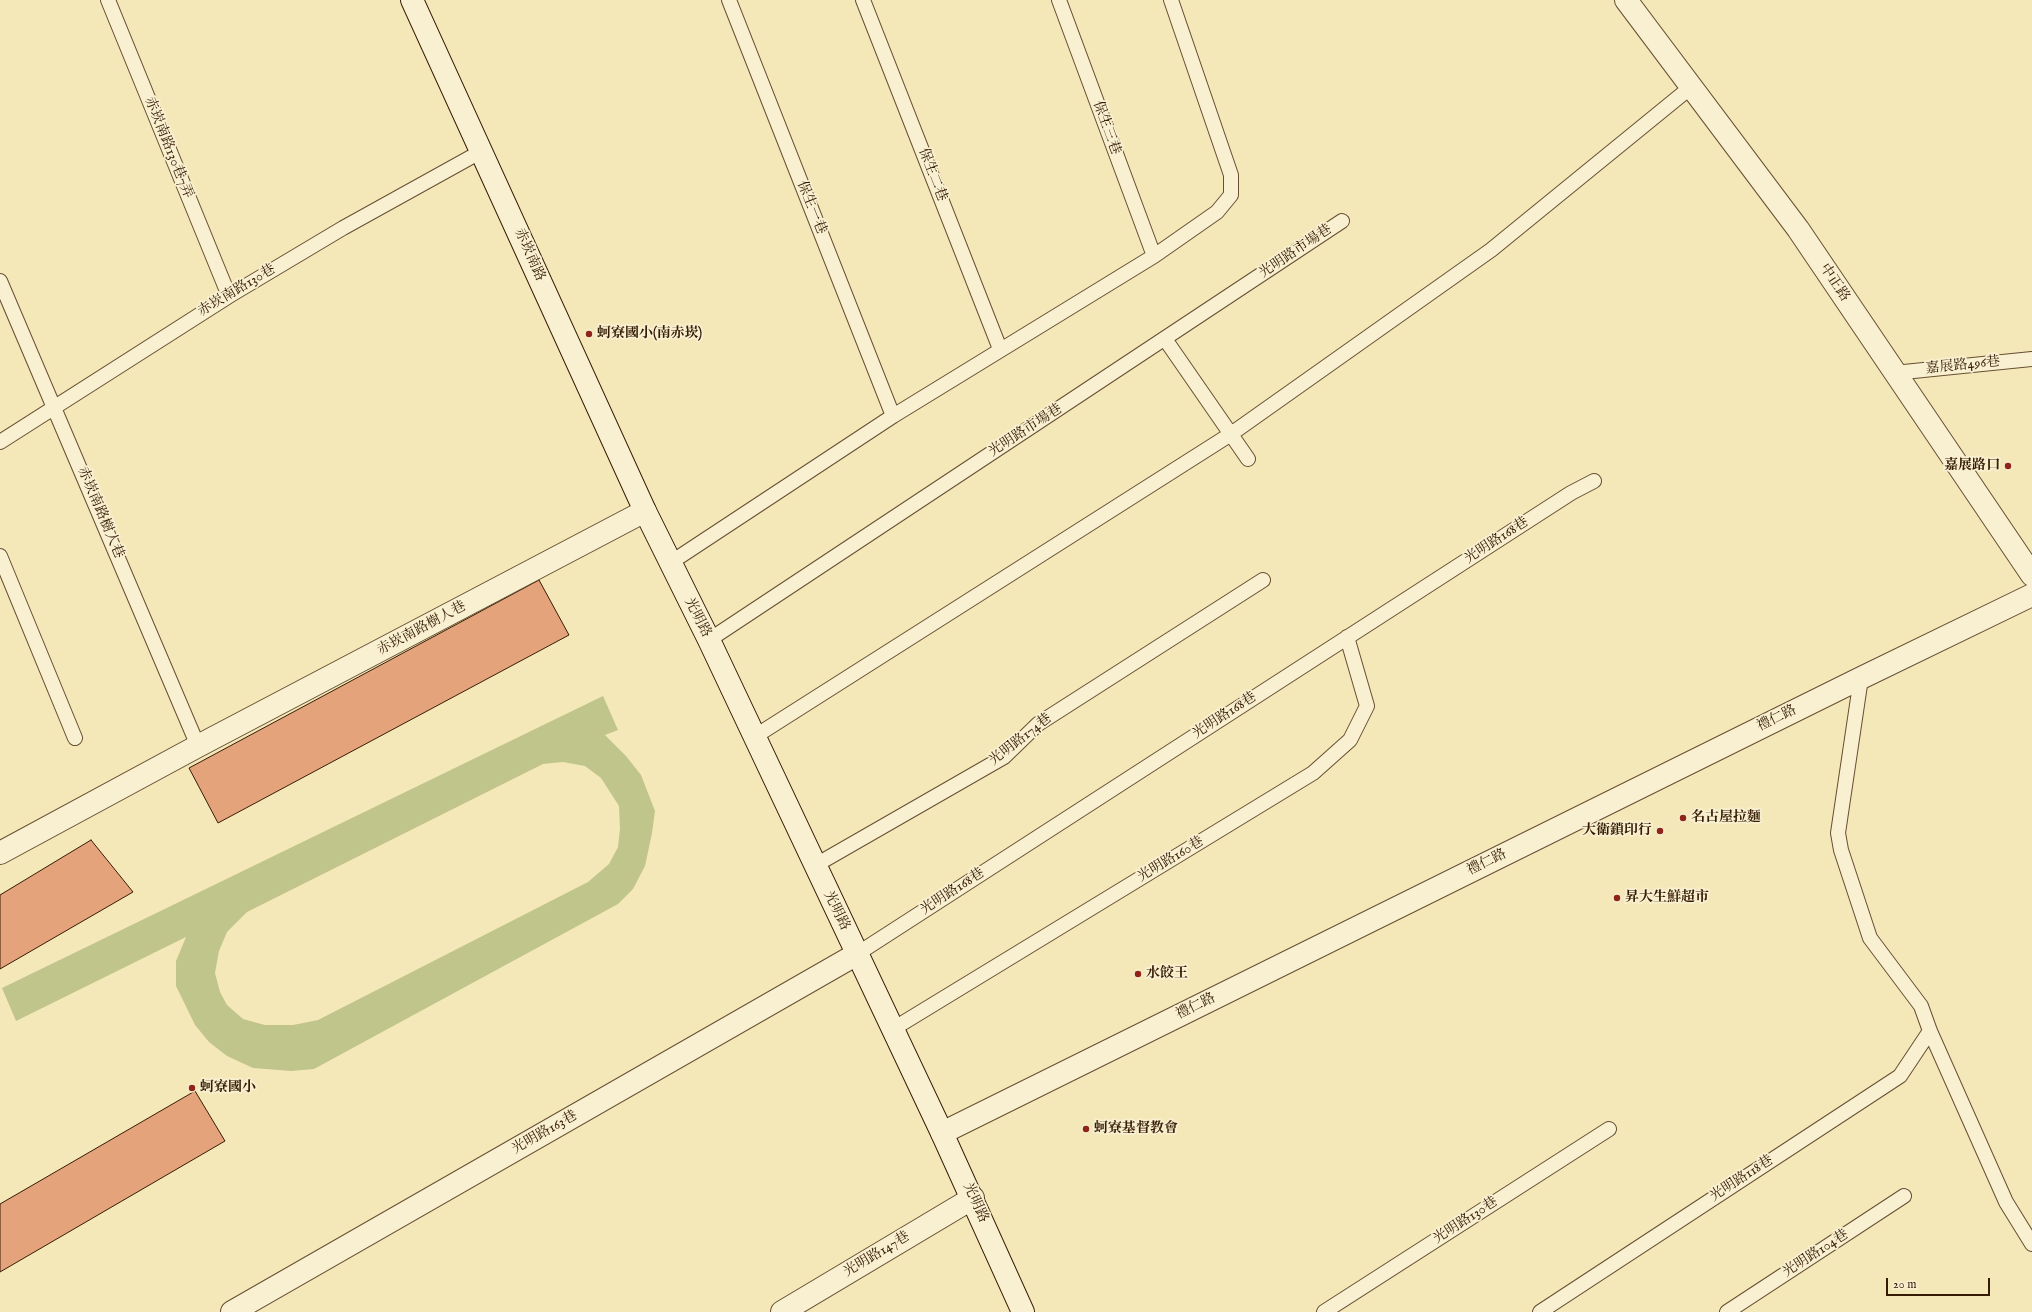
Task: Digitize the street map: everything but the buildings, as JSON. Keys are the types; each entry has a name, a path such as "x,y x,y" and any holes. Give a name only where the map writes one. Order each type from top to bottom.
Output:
{"street":[{"name":"赤崁南路","path":"412,0 645,511"},
{"name":"中正路","path":"1626,0 1798,228 1894,373 2032,575"},
{"name":"光明路","path":"645,511 709,640 814,866 973,1198 1023,1312"},
{"name":"赤崁南路樹人巷","path":"0,853 198,746 645,511"},
{"name":"禮仁路","path":"942,1133 1861,678 2032,595"},
{"name":"光明路163巷","path":"232,1312 857,954"},
{"name":"光明路147巷","path":"782,1312 973,1198"}],"lane":[{"name":"赤崁南路130巷7弄","path":"108,0 229,296"},
{"name":"保生一巷","path":"728,0 893,416"},
{"name":"保生二巷","path":"863,0 1000,350"},
{"name":"保生三巷","path":"1059,0 1154,256"},
{"path":"670,563 893,416 1154,256 1217,212 1231,195 1231,175 1171,0"},
{"path":"754,737 1231,434 1491,250 1691,87"},
{"name":"赤崁南路130巷","path":"0,442 229,296 343,228 482,151"},
{"name":"光明路市場巷","path":"709,640 1342,221"},
{"name":"赤崁南路樹人巷","path":"0,281 55,407 198,746"},
{"path":"1165,339 1248,459"},
{"name":"嘉展路496巷","path":"1894,373 2032,359"},
{"name":"光明路168巷","path":"857,954 1571,493 1594,481"},
{"path":"0,556 75,738"},
{"name":"光明路174巷","path":"814,866 1004,757 1038,724 1263,580"},
{"name":"光明路160巷","path":"893,1029 1313,773 1350,740 1367,706 1347,638"},
{"path":"1861,678 1838,833 1841,850 1870,938 1921,1006 1930,1031 2006,1202 2032,1244"},
{"name":"光明路118巷","path":"1540,1312 1900,1076 1930,1031"},
{"name":"光明路130巷","path":"1324,1312 1609,1129"},
{"name":"光明路104巷","path":"1727,1312 1904,1196"}],"green space":[{"path":"603,696 618,730 605,735 626,756 641,775 655,811 645,866 633,889 618,904 314,1069 291,1071 253,1068 227,1056 209,1042 195,1025 176,986 176,961 186,937 16,1021 2,988","holes":["563,762 585,766 601,778 619,806 620,829 618,847 609,864 588,882 318,1020 293,1025 265,1025 243,1019 227,1005 220,992 215,973 219,951 227,932 247,912 543,764"]}],"place":[{"name":"蚵寮國小(南赤崁)","path":"589,334"},
{"name":"嘉展路口","path":"2008,466"},
{"name":"名古屋拉麵","path":"1683,818"},
{"name":"大衛鎖印行","path":"1660,831"},
{"name":"昇大生鮮超市","path":"1617,898"},
{"name":"水餃王","path":"1138,974"},
{"name":"蚵寮國小","path":"192,1088"},
{"name":"蚵寮基督教會","path":"1086,1129"}]}
